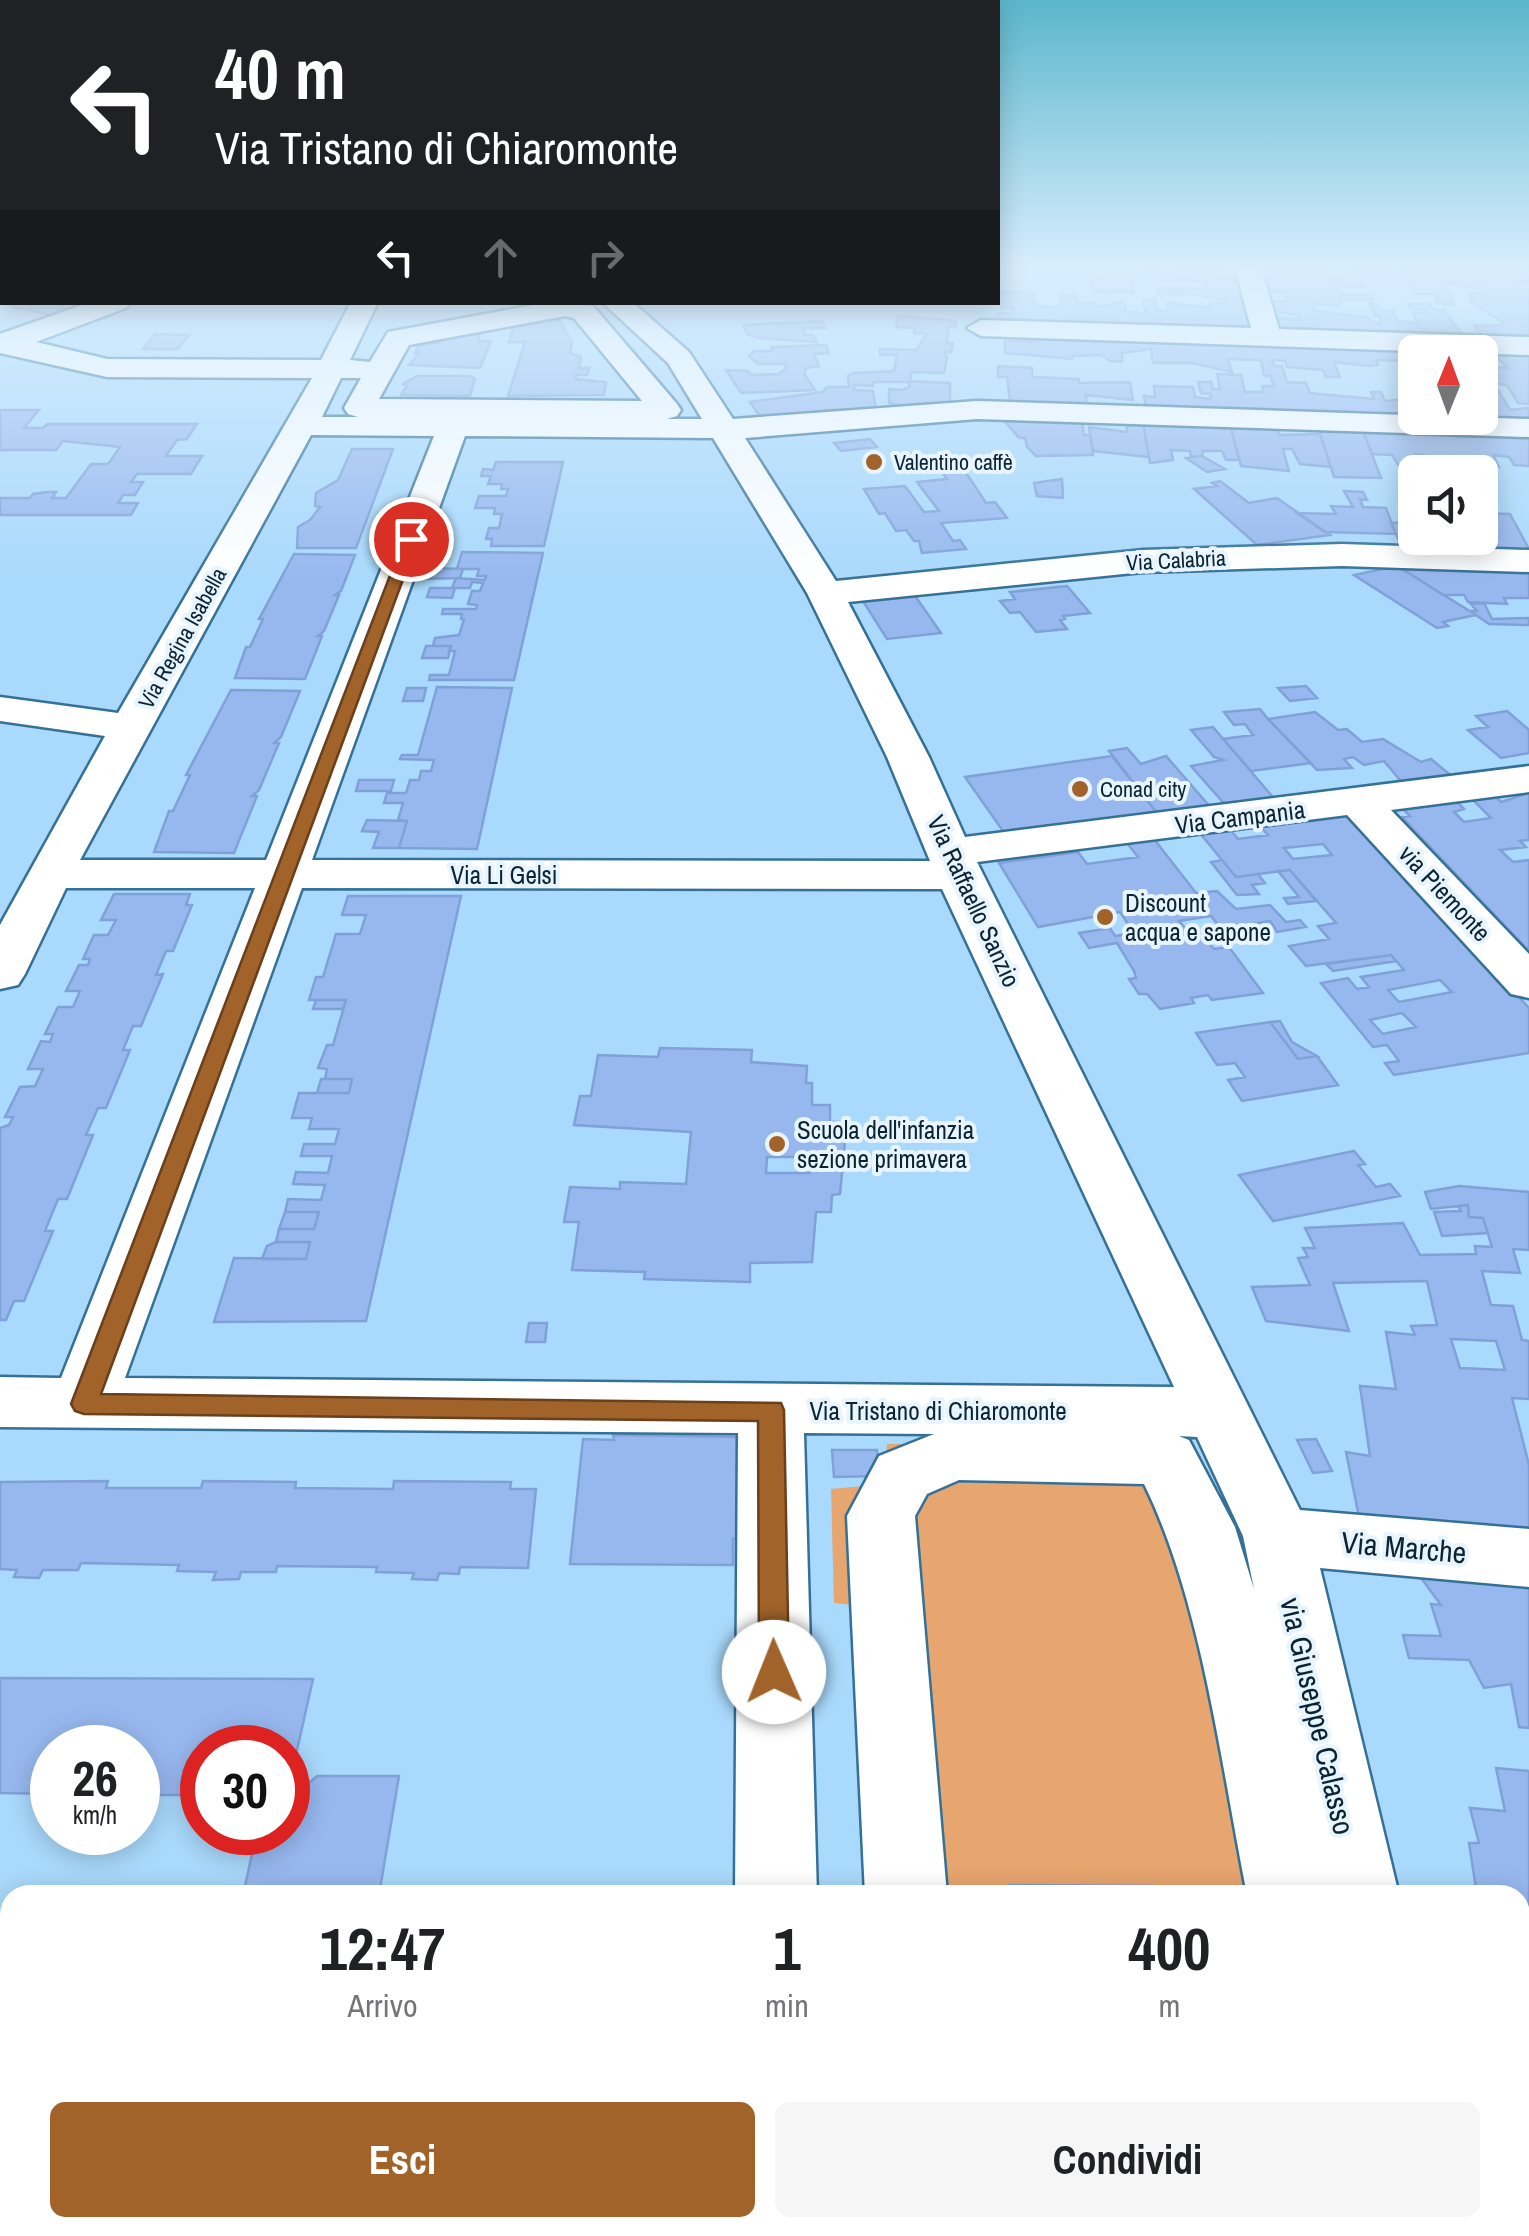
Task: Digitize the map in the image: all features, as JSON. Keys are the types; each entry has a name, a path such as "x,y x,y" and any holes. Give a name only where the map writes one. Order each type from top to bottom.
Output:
{"street":[{"name":"Via Regina Isabella","path":"0,974 50,874 331,372"},
{"path":"379,372 360,408 456,419 726,429 977,410 1529,428"},
{"path":"302,426 666,410 634,372"},
{"name":"Via Raffaello Sanzio","path":"688,372 824,592 1278,1536"},
{"path":"977,410 979,372"},
{"path":"646,386 694,382"},
{"path":"84,1404 456,419"},
{"name":"Via Calabria","path":"824,592 1175,560 1358,555 1529,561"},
{"path":"0,708 132,728"},
{"name":"Via Campania","path":"955,864 1529,780"},
{"name":"via Piemonte","path":"1360,803 1529,984"},
{"name":"Via Li Gelsi","path":"50,874 285,875 955,864"},
{"name":"Via Tristano di Chiaromonte","path":"0,1402 1216,1412"},
{"path":"771,1410 776,1885"},
{"path":"905,1885 881,1516 904,1475 954,1454 1165,1458 1200,1527 1227,1617 1286,1885"},
{"name":"Via Marche","path":"1278,1536 1529,1558"},
{"name":"via Giuseppe Calasso","path":"1278,1536 1356,1885"}],"shaded area":[{"path":"1174,1443 1299,1885 890,1885 870,1607 834,1603 831,1489 885,1484 887,1444"}],"building":[{"path":"515,372 588,372 576,375 576,379 606,382 604,395 508,396"},
{"path":"728,372 751,375 805,372 815,390 741,393"},
{"path":"912,372 910,381 950,383 950,404 942,408 889,403 889,389 902,390 910,382 854,385 854,390 873,391 876,410 825,410 763,421 750,402 823,392 827,387 849,387 848,376"},
{"path":"998,372 1032,372 1032,377 1079,379 1079,383 1130,382 1133,400 1086,395 1087,407 1010,401 1007,377 998,377"},
{"path":"1263,372 1284,372 1287,382 1306,383 1310,393 1374,399 1371,392 1381,392 1385,401 1398,400 1398,419 1146,409 1144,396 1155,397 1154,386 1193,387 1195,397 1211,399 1210,394 1201,393 1198,382 1211,382 1213,389 1220,389 1217,374 1241,375 1245,392 1264,392 1262,386 1274,386 1270,376"},
{"path":"1324,372 1338,372 1340,377 1326,377"},
{"path":"1498,372 1529,372 1529,404 1518,403 1507,385 1498,384"},
{"path":"417,376 475,379 470,396 401,395 407,386 403,384"},
{"path":"1498,390 1510,410 1529,408 1529,424 1498,423"},
{"path":"0,410 39,410 24,428 43,428 47,424 197,424 187,439 177,440 166,456 202,456 191,474 137,474 131,482 143,482 135,495 123,495 118,503 138,503 131,515 0,515 0,498 30,498 33,494 56,492 52,498 66,498 91,464 108,464 120,447 63,441 56,450 0,450"},
{"path":"1003,419 1082,422 1084,435 1090,435 1093,455 1036,456 1025,438 1019,438"},
{"path":"1126,423 1143,423 1149,457 1093,451 1089,427 1127,432"},
{"path":"1143,423 1230,424 1239,460 1226,460 1222,451 1203,451 1202,456 1191,457 1190,451 1171,450 1173,460 1150,463"},
{"path":"1230,424 1276,425 1279,435 1320,434 1331,467 1300,464 1292,449 1283,449 1289,471 1241,466"},
{"path":"1362,429 1398,431 1398,435 1529,435 1529,466 1514,465 1509,457 1498,455 1398,455 1398,464 1392,455 1372,454"},
{"path":"1319,430 1363,431 1381,478 1334,477"},
{"path":"870,439 877,447 841,451 834,443"},
{"path":"352,449 393,449 356,548 297,548 298,527 320,507 315,506 316,493 338,480"},
{"path":"1202,456 1225,469 1207,472 1186,458"},
{"path":"496,462 563,462 544,546 491,546 492,539 486,539 489,528 499,528 502,514 494,514 495,508 475,508 479,496 506,496 508,489 501,489 502,484 488,484 491,476 481,476 483,469 493,470"},
{"path":"959,462 986,503 995,502 1007,518 941,523 953,541 960,540 966,549 922,553 919,541 914,541 906,530 896,531 885,513 879,514 864,489 905,486 924,512 939,511 917,482 947,479 936,463"},
{"path":"1062,479 1063,498 1037,496 1034,483"},
{"path":"1220,481 1249,503 1277,498 1330,535 1257,545 1194,489 1217,486 1212,483"},
{"path":"1344,491 1363,492 1367,500 1360,499 1363,507 1386,508 1396,534 1325,532 1297,513 1336,514 1331,506 1353,507"},
{"path":"1498,514 1510,514 1529,549 1502,548 1504,552 1498,552"},
{"path":"462,552 543,553 514,680 429,680 430,675 449,675 455,651 449,651 451,646 433,646 435,638 459,635 464,619 462,614 442,614 443,609 476,609 477,605 468,604 472,591 480,591 483,583 452,588 456,578 485,580 486,576 477,576 479,569 457,569"},
{"path":"294,554 355,555 341,591 335,595 339,595 324,631 318,636 322,636 305,679 235,678 246,647 250,647 263,619 259,619"},
{"path":"1395,564 1529,569 1529,598 1504,598 1507,604 1468,602 1464,595 1443,595"},
{"path":"1397,566 1476,615 1443,622 1448,626 1437,628 1354,575"},
{"path":"424,568 463,569 460,578 420,579"},
{"path":"1067,586 1090,613 1063,616 1065,619 1060,620 1067,629 1036,632 1020,612 1010,613 1000,601 1015,599 1010,592"},
{"path":"430,588 455,588 452,598 427,597"},
{"path":"913,593 941,633 887,639 861,598"},
{"path":"1484,603 1492,619 1529,618 1529,625 1489,624 1470,611 1477,611 1471,604"},
{"path":"426,646 451,646 448,658 422,658"},
{"path":"1306,686 1317,698 1290,701 1278,688"},
{"path":"437,687 512,688 477,849 399,848 407,821 398,820 403,803 384,803 387,793 406,793 410,780 419,780 421,771 431,771 434,760 400,759 402,755 418,755"},
{"path":"407,688 426,688 423,701 403,701"},
{"path":"231,690 300,691 281,737 274,743 279,743 259,790 252,796 257,796 234,853 154,852 169,811 173,811 190,775 186,775"},
{"path":"1260,709 1311,763 1251,771 1223,739 1253,735 1245,724 1234,725 1224,712"},
{"path":"1507,711 1529,730 1529,753 1501,758 1468,730 1488,727 1476,716"},
{"path":"1315,712 1362,742 1383,739 1421,762 1431,759 1454,778 1404,785 1384,761 1364,765 1353,757 1344,759 1352,768 1317,770 1268,719"},
{"path":"1213,727 1277,802 1228,808 1191,766 1223,760 1214,757 1191,730"},
{"path":"1127,748 1141,764 1166,756 1212,809 1160,817 1109,751"},
{"path":"1112,756 1160,817 1136,815 1005,834 965,777"},
{"path":"359,780 394,780 391,791 356,791"},
{"path":"1492,793 1501,802 1529,793 1529,840 1520,841 1526,847 1500,850 1513,862 1529,860 1529,951 1402,817 1410,816 1399,805 1453,798 1464,809 1454,812 1464,822 1491,818 1468,795"},
{"path":"1350,812 1529,1008 1529,1053 1394,1075 1385,1063 1399,1061 1387,1045 1373,1047 1321,983 1348,978 1357,989 1369,987 1361,977 1404,970 1391,955 1306,966 1289,946 1329,939 1318,926 1336,923 1290,870 1236,877 1199,832 1228,827 1238,839 1268,835 1258,824","holes":["1323,844 1332,855 1293,859 1284,848","1440,980 1452,992 1399,1002 1388,990","1402,1013 1416,1027 1383,1034 1370,1020"]},
{"path":"367,820 407,821 399,848 373,848 379,832 362,831"},
{"path":"1154,839 1196,893 1217,891 1236,909 1270,905 1286,922 1300,920 1306,927 1277,932 1270,921 1222,930 1211,916 1179,921 1191,935 1200,933 1214,949 1229,947 1263,993 1212,1000 1208,995 1191,998 1194,1003 1160,1009 1147,994 1139,994 1129,979 1136,978 1134,971 1117,943 1089,948 1079,933 1110,928 1115,936 1134,933 1120,912 1038,927 999,863 1078,852 1087,864 1138,857 1127,843"},
{"path":"1222,860 1236,877 1258,874 1265,883 1252,885 1259,894 1237,895 1211,862"},
{"path":"1290,870 1316,901 1288,904 1284,898 1299,897 1278,871"},
{"path":"114,894 190,894 186,905 192,905 173,951 166,951 156,975 163,974 141,1026 133,1026 123,1050 130,1050 106,1108 98,1108 86,1135 93,1135 67,1199 58,1199 45,1231 53,1231 24,1301 14,1301 6,1320 0,1320 0,1128 9,1125 13,1117 5,1117 20,1087 35,1086 43,1069 28,1069 41,1041 50,1042 53,1034 45,1034 58,1007 73,1007 80,991 66,991 79,965 88,965 90,959 83,959 94,935 108,935 116,920 101,920"},
{"path":"348,896 461,896 366,1321 214,1322 234,1258 306,1259 310,1242 276,1242 279,1229 314,1229 319,1212 285,1212 288,1199 321,1200 325,1185 293,1184 296,1172 328,1173 332,1156 301,1156 304,1144 335,1144 339,1129 309,1129 312,1118 292,1118 299,1093 349,1093 352,1079 325,1079 327,1069 318,1068 327,1045 333,1045 346,1000 309,1000 316,977 323,977 336,934 360,934 366,915 342,915"},
{"path":"1391,955 1396,961 1333,971 1326,964"},
{"path":"316,1000 346,1000 343,1009 313,1009"},
{"path":"1280,1021 1292,1042 1317,1056 1298,1059 1270,1022"},
{"path":"1270,1022 1298,1059 1317,1056 1338,1085 1242,1101 1228,1080 1245,1077 1235,1063 1217,1065 1196,1033"},
{"path":"660,1048 752,1050 751,1062 807,1066 806,1083 812,1083 812,1105 830,1105 830,1122 839,1122 839,1141 845,1141 840,1194 832,1195 831,1212 816,1212 812,1262 750,1263 750,1282 644,1279 645,1272 572,1270 579,1222 564,1222 570,1187 620,1189 620,1182 686,1184 691,1132 574,1125 580,1096 591,1096 598,1055 658,1057","holes":["767,1157 810,1157 810,1173 766,1173"]},
{"path":"321,1079 352,1079 349,1093 317,1093"},
{"path":"1354,1151 1365,1164 1358,1165 1376,1187 1390,1184 1400,1196 1273,1221 1239,1175"},
{"path":"1459,1186 1529,1192 1529,1250 1513,1249 1520,1273 1482,1271 1491,1305 1513,1306 1522,1340 1529,1341 1529,1399 1512,1398 1529,1465 1529,1535 1359,1517 1346,1452 1370,1456 1360,1386 1396,1389 1386,1332 1415,1335 1411,1326 1437,1325 1427,1281 1333,1283 1349,1331 1266,1321 1252,1287 1310,1285 1298,1258 1308,1257 1303,1248 1315,1248 1305,1228 1403,1223 1420,1255 1476,1254 1475,1246 1492,1247 1483,1218 1469,1217 1468,1205 1431,1209 1425,1192","holes":["1451,1339 1496,1341 1505,1370 1460,1368"]},
{"path":"1468,1205 1469,1217 1483,1218 1488,1233 1442,1236 1434,1212 1461,1211 1458,1206"},
{"path":"285,1212 319,1212 314,1229 279,1229"},
{"path":"276,1242 310,1242 306,1259 262,1259 267,1246"},
{"path":"529,1323 547,1323 545,1342 526,1342"},
{"path":"613,1435 742,1437 739,1539 733,1539 733,1565 570,1564 583,1439 614,1440"},
{"path":"1316,1439 1332,1471 1313,1473 1297,1440"},
{"path":"832,1450 877,1450 879,1476 834,1477"},
{"path":"108,1481 106,1488 201,1488 203,1481 296,1482 295,1488 393,1489 394,1481 511,1482 510,1489 536,1489 528,1568 460,1567 459,1574 439,1573 437,1580 412,1579 414,1573 376,1572 377,1567 277,1566 276,1572 241,1572 239,1579 213,1580 216,1572 177,1571 179,1565 81,1563 78,1570 43,1570 39,1578 14,1577 17,1570 0,1569 0,1482"},
{"path":"1416,1571 1529,1581 1529,1728 1519,1727 1511,1684 1484,1688 1469,1660 1409,1658 1403,1635 1441,1636 1431,1604 1441,1605"},
{"path":"0,1678 313,1679 303,1725 180,1725 180,1795 160,1795 160,1725 30,1725 30,1794 0,1793"},
{"path":"1496,1768 1529,1771 1529,1885 1475,1885 1469,1843 1479,1843 1470,1808 1505,1811"},
{"path":"317,1776 399,1776 381,1885 245,1885 252,1855 310,1855 310,1782"}],"place":[{"name":"Valentino caffè","path":"874,462"},
{"name":"Conad city","path":"1080,789"},
{"name":"Discount acqua e sapone","path":"1105,917"},
{"name":"Scuola dell'infanzia sezione primavera","path":"777,1144"}],"route":[{"path":"411,539 84,1404 771,1410 774,1672"}]}
